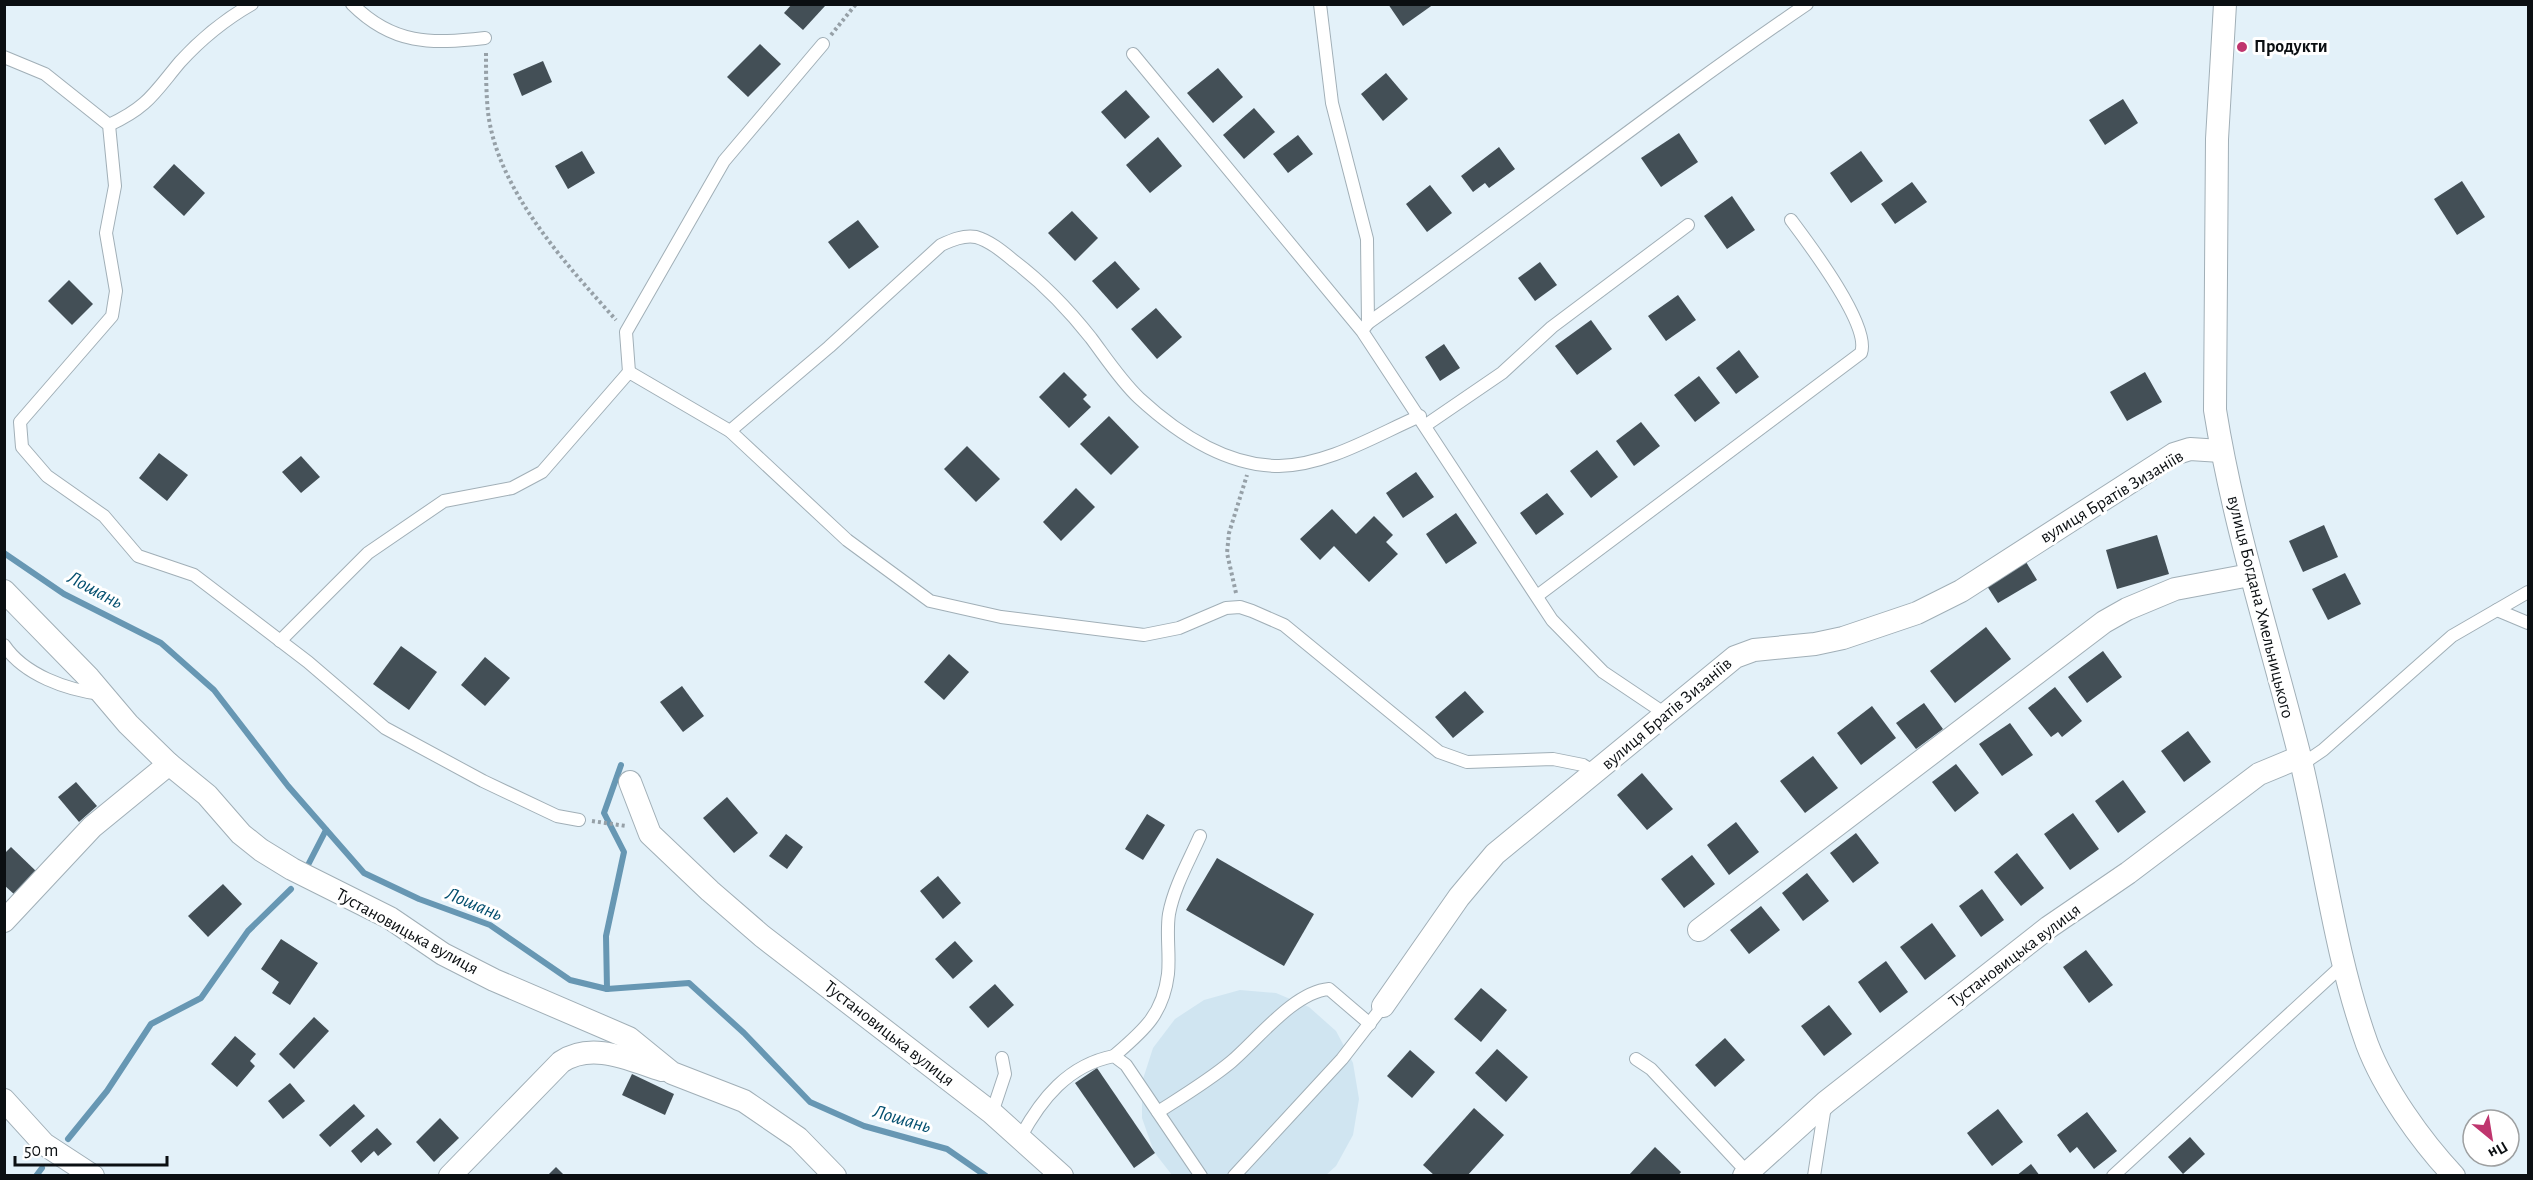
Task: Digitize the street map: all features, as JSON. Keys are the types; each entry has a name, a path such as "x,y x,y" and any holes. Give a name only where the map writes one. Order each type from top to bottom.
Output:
{"street":[{"name":"вулиця Богдана Хмельницького","path":"2224,4 2217,139 2215,410 2221,451 2250,576 2301,761 2345,963 2368,1045 2395,1098 2433,1154 2454,1176"},
{"name":"вулиця Братів Зизаніїв","path":"1376,1015 1479,871 1495,854 1735,657 1754,650 1815,644 1843,638 1917,612 1961,591 2174,454 2190,449 2221,451"},
{"path":"1699,930 2104,622 2127,609 2175,589 2250,576"},
{"name":"Тустановицька вулиця","path":"4,591 128,724 169,764 207,795 241,834 291,869 390,918 443,954 494,980 629,1038 672,1073 744,1101 798,1138 835,1176"},
{"name":"Тустановицька вулиця","path":"1745,1174 1826,1102 2049,927 2127,873 2259,774 2301,761"},
{"path":"4,921 92,827 169,764"},
{"name":"Тустановицька вулиця","path":"630,782 650,834 710,891 762,936 992,1113 1062,1176"},
{"path":"450,1176 561,1062 571,1055 588,1052 607,1054 672,1073"},
{"path":"4,1100 44,1144 93,1176"}],"lane":[{"path":"109,125 135,113 160,90 180,63 214,28 252,4"},
{"path":"352,4 368,21 407,39 441,42 485,38"},
{"path":"1320,4 1332,103 1367,239 1365,327"},
{"path":"1365,327 1731,56 1807,4"},
{"path":"280,641 368,553 444,501 512,488 542,472 629,372 626,332 724,161 823,44"},
{"path":"1132,54 1365,327 1552,620 1603,672 1664,713"},
{"path":"4,57 45,74 109,125 114,186 106,233 116,291 112,315 20,422 22,447 47,476 104,516 138,556 194,575 280,641 385,728 483,781 557,816 579,820"},
{"path":"1537,596 1861,353 1863,338 1836,284 1791,220"},
{"path":"730,431 829,347 941,245 959,237 976,237 998,247 1057,299 1139,398 1202,444 1251,463 1281,466 1302,464 1423,421 1502,373 1552,327 1689,225"},
{"path":"629,372 730,431 847,540 930,601 1001,617 1144,635 1179,628 1226,608 1240,607 1284,625 1439,752 1467,762 1553,759 1583,765 1596,773"},
{"path":"2301,761 2323,750 2452,636 2529,592"},
{"path":"2497,610 2529,623"},
{"path":"4,645 21,664 39,675 80,692 102,694"},
{"path":"1020,1138 1034,1112 1068,1075 1094,1060 1114,1056 1149,1026 1162,998 1168,974 1168,916 1173,894 1200,836"},
{"path":"2113,1176 2345,963"},
{"path":"1158,1112 1231,1062 1291,1008 1315,990 1329,989 1376,1015 1342,1059 1234,1176"},
{"path":"1114,1056 1126,1065 1201,1176"},
{"path":"992,1113 1005,1074 1002,1058"},
{"path":"1636,1059 1651,1068 1745,1174"},
{"path":"1814,1176 1826,1102"}],"path":[{"path":"823,44 856,4"},
{"path":"485,38 488,114 507,180 543,234 626,332"},
{"path":"1240,607 1227,553 1229,532 1251,463"},
{"path":"579,820 621,825"}],"shaded area":[{"path":"1240,990 1276,993 1309,1007 1336,1031 1353,1063 1359,1099 1353,1135 1336,1166 1326,1175 1172,1175 1154,1152 1142,1118 1142,1082 1153,1048 1175,1019 1204,1000"}],"building":[{"path":"792,4 824,4 825,6 803,30 784,13"},
{"path":"1388,4 1434,4 1403,26"},
{"path":"760,44 781,64 748,97 727,77"},
{"path":"543,61 552,82 522,96 513,74"},
{"path":"1218,68 1243,97 1213,123 1187,93"},
{"path":"1386,73 1408,99 1383,121 1361,94"},
{"path":"1126,90 1150,117 1125,139 1101,112"},
{"path":"2123,99 2138,123 2105,145 2089,120"},
{"path":"1254,108 1275,132 1244,159 1223,135"},
{"path":"1679,133 1698,162 1661,187 1641,158"},
{"path":"1298,135 1313,154 1288,173 1273,154"},
{"path":"1158,137 1182,166 1150,193 1126,165"},
{"path":"1499,147 1515,169 1489,188 1485,183 1473,192 1461,176"},
{"path":"582,151 595,173 568,189 555,166"},
{"path":"1861,151 1883,181 1851,203 1830,173"},
{"path":"174,164 205,193 184,216 153,187"},
{"path":"2462,181 2485,217 2457,235 2434,199"},
{"path":"1912,182 1927,202 1895,224 1881,204"},
{"path":"1430,185 1452,213 1427,232 1406,204"},
{"path":"1732,196 1755,230 1727,249 1704,216"},
{"path":"1072,211 1098,238 1075,261 1048,233"},
{"path":"858,220 879,247 849,269 828,242"},
{"path":"1115,261 1140,289 1117,309 1092,281"},
{"path":"1540,262 1557,285 1535,301 1518,278"},
{"path":"69,280 93,304 72,325 48,301"},
{"path":"1678,295 1696,320 1666,341 1648,316"},
{"path":"1156,308 1182,337 1157,359 1131,329"},
{"path":"1591,320 1612,349 1577,375 1555,346"},
{"path":"1444,344 1460,368 1440,381 1425,357"},
{"path":"1739,350 1759,377 1736,394 1716,368"},
{"path":"1064,372 1087,395 1083,399 1091,407 1069,428 1039,397"},
{"path":"2145,372 2162,402 2127,421 2110,392"},
{"path":"1699,376 1720,403 1695,422 1674,395"},
{"path":"1109,416 1139,447 1111,475 1080,444"},
{"path":"1641,422 1660,446 1634,466 1616,441"},
{"path":"967,446 1000,479 976,502 944,469"},
{"path":"1597,450 1618,477 1591,498 1570,471"},
{"path":"159,453 188,475 167,501 139,478"},
{"path":"301,456 320,477 301,493 282,472"},
{"path":"1416,472 1434,497 1403,518 1386,493"},
{"path":"1076,488 1095,507 1061,541 1043,522"},
{"path":"1547,493 1564,514 1536,535 1520,513"},
{"path":"1332,509 1356,534 1374,516 1393,535 1386,542 1398,554 1369,582 1334,546 1320,560 1300,539"},
{"path":"1456,513 1477,543 1446,564 1426,534"},
{"path":"2324,525 2338,557 2303,572 2289,541"},
{"path":"2157,535 2169,574 2117,589 2106,550"},
{"path":"2026,562 2037,580 1998,603 1987,586"},
{"path":"2345,573 2361,604 2328,620 2312,589"},
{"path":"1986,627 2011,659 1955,703 1930,671"},
{"path":"401,646 437,672 409,710 373,684"},
{"path":"2103,651 2122,677 2087,703 2068,677"},
{"path":"949,654 969,672 944,700 924,682"},
{"path":"485,657 510,678 485,706 461,685"},
{"path":"682,686 704,716 683,732 660,702"},
{"path":"2055,687 2082,721 2062,737 2058,732 2051,737 2028,708"},
{"path":"1465,691 1484,712 1453,738 1435,717"},
{"path":"1924,703 1943,729 1916,749 1896,723"},
{"path":"1872,706 1896,738 1861,765 1837,733"},
{"path":"2010,723 2033,755 2002,776 1979,744"},
{"path":"2188,731 2211,762 2184,782 2161,751"},
{"path":"1813,756 1838,788 1805,813 1780,781"},
{"path":"1956,764 1979,793 1955,812 1932,782"},
{"path":"1642,773 1673,809 1647,830 1617,795"},
{"path":"2123,780 2146,812 2118,833 2095,801"},
{"path":"76,782 97,806 79,822 58,797"},
{"path":"727,797 758,833 734,853 703,818"},
{"path":"2073,813 2099,849 2070,870 2044,834"},
{"path":"1147,814 1165,825 1143,860 1125,849"},
{"path":"1736,822 1759,852 1729,875 1707,845"},
{"path":"1856,833 1879,863 1853,883 1830,853"},
{"path":"786,834 803,847 787,869 769,856"},
{"path":"11,847 38,873 16,896 4,885 4,854"},
{"path":"2017,853 2044,888 2021,906 1994,872"},
{"path":"1692,855 1715,884 1684,908 1661,879"},
{"path":"1217,858 1314,914 1284,966 1186,910"},
{"path":"1807,873 1829,901 1803,921 1782,893"},
{"path":"938,876 961,903 943,919 920,891"},
{"path":"223,884 242,904 208,937 188,916"},
{"path":"1982,889 2004,920 1981,937 1959,906"},
{"path":"1761,906 1780,930 1749,954 1730,930"},
{"path":"1932,923 1956,956 1925,980 1900,947"},
{"path":"281,939 318,963 290,1005 272,993 279,982 261,969"},
{"path":"955,941 973,961 953,979 935,959"},
{"path":"2086,950 2113,985 2089,1003 2063,967"},
{"path":"1886,961 1908,992 1880,1013 1858,982"},
{"path":"995,984 1014,1005 988,1028 969,1007"},
{"path":"1481,988 1507,1010 1481,1042 1454,1019"},
{"path":"1829,1005 1852,1034 1824,1056 1801,1026"},
{"path":"314,1017 329,1031 294,1069 279,1054"},
{"path":"235,1036 256,1054 250,1061 255,1066 237,1087 211,1064"},
{"path":"1725,1038 1745,1060 1715,1087 1695,1065"},
{"path":"1497,1049 1528,1077 1506,1102 1475,1073"},
{"path":"1410,1050 1435,1072 1412,1098 1387,1076"},
{"path":"1097,1068 1155,1153 1134,1168 1075,1083"},
{"path":"632,1074 674,1094 665,1115 622,1095"},
{"path":"290,1083 305,1101 283,1119 268,1101"},
{"path":"354,1104 365,1116 330,1147 319,1135"},
{"path":"1474,1108 1504,1135 1467,1176 1435,1176 1423,1165"},
{"path":"1998,1109 2023,1142 1992,1166 1967,1133"},
{"path":"2087,1112 2117,1151 2094,1169 2077,1147 2070,1153 2057,1135"},
{"path":"440,1118 459,1138 434,1162 416,1142"},
{"path":"377,1128 392,1144 378,1156 374,1151 361,1163 351,1151"},
{"path":"2190,1137 2205,1154 2183,1174 2168,1157"},
{"path":"1655,1147 1681,1172 1678,1176 1628,1176"},
{"path":"2031,1164 2040,1176 2016,1176"},
{"path":"556,1167 565,1176 547,1176"}],"waterway":[{"name":"Лошань","path":"4,553 64,594 161,643 214,690 288,786 364,873 419,899 490,925 570,980 607,989 689,983 744,1033 810,1102 864,1126 947,1149 986,1176"},
{"path":"607,989 606,936 624,852 604,813 621,765"},
{"path":"308,865 326,830"},
{"path":"68,1139 107,1091 151,1024 201,998 248,931 291,889"},
{"path":"36,1176 42,1168"}],"place":[{"name":"Продукти","path":"2242,47"}]}
